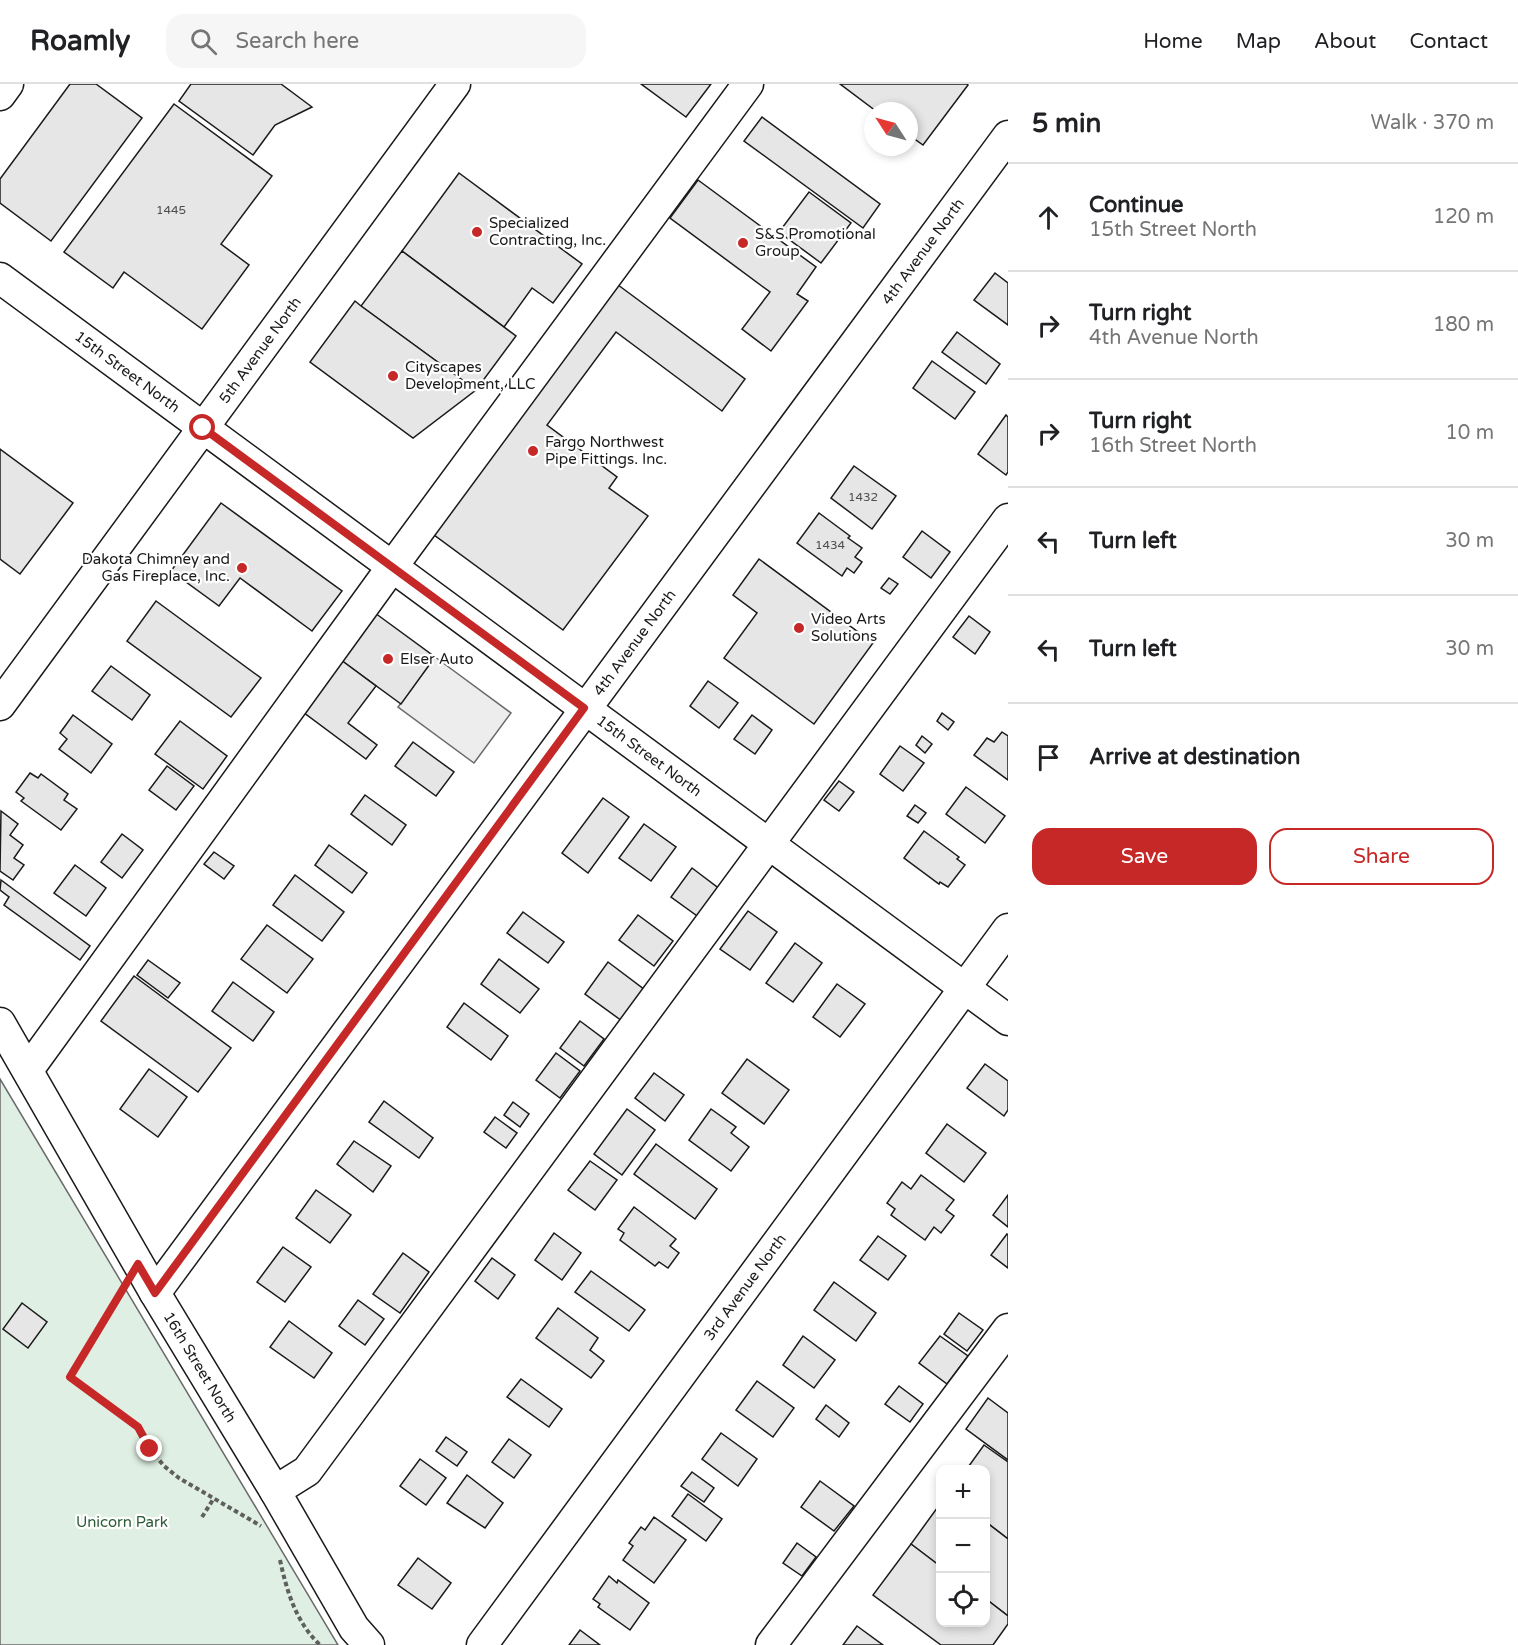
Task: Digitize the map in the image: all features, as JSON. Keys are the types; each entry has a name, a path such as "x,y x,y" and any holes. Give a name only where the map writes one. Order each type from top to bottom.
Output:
{"street":[{"path":"0,95 8,84"},
{"name":"5th Avenue North","path":"0,705 455,84"},
{"path":"28,1070 392,567 748,84"},
{"name":"4th Avenue North","path":"155,1293 584,708 1008,136"},
{"name":"15th Street North","path":"0,278 1008,1020"},
{"path":"275,1491 307,1471 1008,519"},
{"name":"3rd Avenue North","path":"482,1645 1008,929"},
{"name":"16th Street North","path":"0,1023 155,1293 275,1491 354,1628 369,1645"},
{"path":"771,1645 1008,1329"}],"path":[{"path":"138,1264 70,1377 138,1427 150,1449 164,1466 179,1478 266,1529"},
{"path":"202,1517 213,1498"},
{"path":"279,1554 295,1612 320,1645"}],"green space":[{"name":"Unicorn Park","path":"0,1079 338,1645 0,1645"}],"shaded area":[{"path":"435,657 511,713 474,763 398,707"}],"building":[{"path":"70,84 96,84 142,118 51,241 0,203 0,179"},
{"path":"191,84 281,84 312,107 275,125 253,155 179,101"},
{"path":"641,84 711,84 686,117"},
{"path":"840,84 968,85 923,145 918,141 918,102 864,102"},
{"path":"174,104 272,176 221,244 249,265 202,329 124,272 113,288 64,252"},
{"path":"762,117 880,204 863,228 744,141"},
{"name":"Specialized Contracting, Inc.","path":"459,173 582,264 553,303 532,288 504,327 402,251"},
{"name":"S&S Promotional Group","path":"698,180 816,267 797,294 808,301 771,351 742,329 770,292 670,218"},
{"path":"809,192 851,223 821,263 779,232"},
{"path":"402,251 516,336 476,390 361,306"},
{"path":"995,273 1008,283 1008,325 974,300"},
{"name":"Fargo Northwest Pipe Fittings. Inc.","path":"610,279 745,379 722,411 616,332 547,425 617,477 609,488 648,516 563,630 426,529"},
{"name":"Cityscapes Development, LLC","path":"355,301 476,390 413,438 310,362"},
{"path":"957,332 1000,364 986,384 942,352"},
{"path":"932,361 975,392 955,419 913,388"},
{"path":"1006,415 1008,417 1008,472 1006,475 978,454"},
{"path":"0,449 73,503 20,574 0,559"},
{"path":"854,466 896,496 872,529 831,498"},
{"name":"Dakota Chimney and Gas Fireplace, Inc.","path":"221,503 342,591 312,631 240,578 219,606 171,571"},
{"path":"819,513 862,548 855,557 862,562 854,573 847,568 842,576 797,543"},
{"path":"922,531 950,552 931,578 903,557"},
{"name":"Video Arts Solutions","path":"759,559 873,643 814,724 724,658 757,613 733,595"},
{"path":"889,578 898,584 890,594 881,588"},
{"path":"156,601 261,678 231,717 127,641"},
{"name":"Elser Auto","path":"375,613 435,657 401,704 341,660"},
{"path":"969,616 990,632 975,654 953,637"},
{"path":"341,660 376,686 348,723 377,745 366,759 303,712"},
{"path":"111,666 150,695 132,720 92,691"},
{"path":"708,681 738,703 719,728 690,706"},
{"path":"942,713 954,722 948,730 937,721"},
{"path":"73,715 112,744 91,773 59,749 67,739 60,733"},
{"path":"752,715 772,730 755,754 734,739"},
{"path":"180,721 227,756 203,789 155,754"},
{"path":"1002,732 1008,736 1008,780 974,755 987,738 994,742"},
{"path":"922,736 932,744 925,753 916,745"},
{"path":"413,742 454,772 436,796 395,766"},
{"path":"900,746 924,763 903,791 880,774"},
{"path":"167,766 194,786 176,810 149,790"},
{"path":"30,773 38,778 41,774 68,794 64,800 77,809 61,830 21,801 24,798 16,792"},
{"path":"839,781 854,792 839,811 824,800"},
{"path":"966,787 1005,816 985,843 946,814"},
{"path":"365,795 406,825 392,845 351,814"},
{"path":"603,798 629,817 588,873 562,853"},
{"path":"915,805 926,813 918,823 907,816"},
{"path":"1,811 18,824 10,835 23,845 14,858 24,865 13,880 0,871"},
{"path":"644,824 676,847 651,881 619,858"},
{"path":"924,831 959,857 957,859 965,865 948,887 940,882 939,884 904,858"},
{"path":"122,834 143,850 122,878 101,862"},
{"path":"329,845 367,873 352,893 315,865"},
{"path":"214,852 234,866 224,879 204,864"},
{"path":"75,865 106,888 86,916 54,893"},
{"path":"692,868 721,890 700,918 671,897"},
{"path":"295,875 344,912 322,941 273,905"},
{"path":"1,880 90,946 80,960 4,905 9,897 0,890"},
{"path":"748,911 777,932 750,970 720,949"},
{"path":"523,912 564,942 548,963 507,933"},
{"path":"638,915 673,941 654,966 619,940"},
{"path":"267,925 313,959 287,993 241,959"},
{"path":"795,943 822,963 793,1002 766,983"},
{"path":"499,959 539,989 520,1013 481,984"},
{"path":"148,960 180,983 168,998 137,975"},
{"path":"608,962 645,990 622,1021 585,994"},
{"path":"134,976 231,1048 198,1092 101,1021"},
{"path":"233,982 274,1012 253,1041 212,1011"},
{"path":"837,984 865,1004 840,1037 813,1017"},
{"path":"464,1003 508,1036 491,1060 447,1027"},
{"path":"580,1021 604,1039 584,1066 560,1048"},
{"path":"556,1053 580,1071 560,1098 536,1080"},
{"path":"747,1059 789,1090 764,1124 722,1093"},
{"path":"985,1064 1008,1081 1008,1110 1004,1116 967,1088"},
{"path":"149,1069 187,1097 158,1137 120,1109"},
{"path":"654,1073 684,1095 665,1121 635,1098"},
{"path":"384,1101 433,1138 419,1158 369,1122"},
{"path":"513,1102 529,1114 520,1127 504,1115"},
{"path":"627,1109 655,1130 622,1175 594,1154"},
{"path":"711,1109 736,1127 731,1133 749,1147 731,1171 689,1140"},
{"path":"495,1117 517,1133 506,1148 484,1132"},
{"path":"947,1124 986,1153 964,1182 926,1153"},
{"path":"354,1141 391,1166 373,1192 337,1164"},
{"path":"656,1144 717,1189 695,1219 634,1174"},
{"path":"590,1161 617,1180 595,1210 568,1190"},
{"path":"921,1175 954,1200 946,1210 954,1216 941,1233 934,1227 925,1240 891,1215 895,1209 887,1203 902,1182 911,1189"},
{"path":"316,1190 351,1215 330,1243 296,1218"},
{"path":"1008,1195 1008,1227 993,1215"},
{"path":"634,1207 676,1239 670,1246 679,1253 668,1268 659,1262 655,1266 620,1240 624,1233 618,1229"},
{"path":"554,1233 581,1253 562,1280 535,1260"},
{"path":"1008,1235 1008,1268 991,1255"},
{"path":"878,1236 906,1256 888,1280 860,1260"},
{"path":"283,1247 311,1267 285,1302 257,1282"},
{"path":"403,1253 429,1272 400,1313 373,1294"},
{"path":"492,1258 515,1275 498,1299 475,1281"},
{"path":"591,1271 645,1310 629,1331 575,1292"},
{"path":"834,1282 876,1313 856,1341 814,1310"},
{"path":"358,1300 384,1319 365,1345 339,1326"},
{"path":"22,1303 47,1322 28,1348 3,1329"},
{"path":"558,1308 598,1338 590,1350 604,1361 591,1378 536,1338"},
{"path":"959,1313 983,1330 967,1351 944,1334"},
{"path":"289,1321 332,1353 314,1378 270,1347"},
{"path":"803,1336 835,1360 814,1388 783,1365"},
{"path":"940,1336 968,1356 947,1384 919,1363"},
{"path":"521,1379 562,1409 549,1427 507,1397"},
{"path":"757,1381 794,1408 773,1437 736,1410"},
{"path":"899,1386 923,1404 910,1422 885,1404"},
{"path":"988,1398 1008,1413 1008,1460 966,1429"},
{"path":"826,1405 849,1423 839,1437 816,1419"},
{"path":"721,1433 757,1459 738,1486 702,1459"},
{"path":"446,1437 467,1452 457,1466 436,1451"},
{"path":"509,1439 531,1455 514,1478 492,1462"},
{"path":"984,1445 1008,1462 1008,1539 990,1525 990,1465 970,1465"},
{"path":"420,1459 446,1478 426,1505 400,1486"},
{"path":"692,1472 714,1488 704,1502 681,1486"},
{"path":"467,1475 503,1503 485,1528 447,1503"},
{"path":"820,1481 854,1506 834,1531 801,1507"},
{"path":"688,1494 722,1519 706,1541 672,1516"},
{"path":"936,1510 936,1563 911,1544"},
{"path":"654,1517 686,1540 654,1583 623,1560 633,1546 629,1543 641,1527 645,1530"},
{"path":"990,1525 1008,1539 1008,1616 990,1602"},
{"path":"797,1543 816,1557 802,1576 783,1563"},
{"path":"911,1544 936,1563 936,1627 990,1627 990,1602 1008,1616 1008,1624 993,1645 941,1645 873,1595"},
{"path":"418,1558 451,1583 432,1609 398,1585"},
{"path":"609,1576 649,1603 630,1630 598,1607 600,1604 593,1599"},
{"path":"857,1626 883,1645 843,1645"},
{"path":"580,1630 600,1645 569,1645"}],"place":[{"name":"Specialized Contracting, Inc.","path":"477,232"},
{"name":"S&S Promotional Group","path":"743,243"},
{"name":"Cityscapes Development, LLC","path":"393,376"},
{"name":"Fargo Northwest Pipe Fittings. Inc.","path":"533,451"},
{"name":"Dakota Chimney and Gas Fireplace, Inc.","path":"242,568"},
{"name":"Video Arts Solutions","path":"799,628"},
{"name":"Elser Auto","path":"388,659"}],"route":[{"path":"150,1449 138,1427 70,1377 138,1264 155,1293 584,708 203,428"}]}
